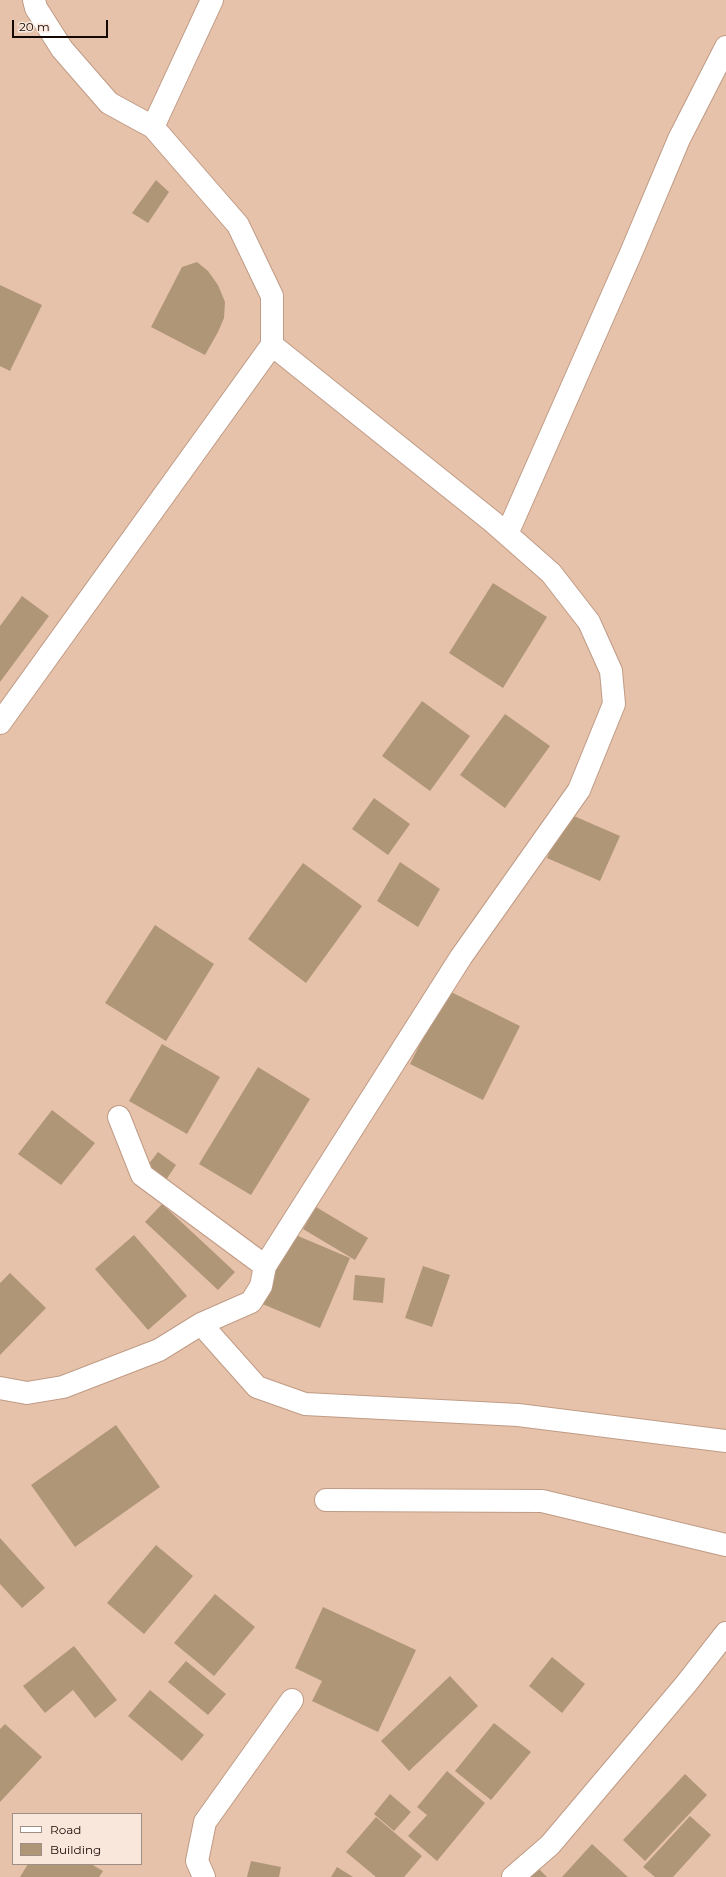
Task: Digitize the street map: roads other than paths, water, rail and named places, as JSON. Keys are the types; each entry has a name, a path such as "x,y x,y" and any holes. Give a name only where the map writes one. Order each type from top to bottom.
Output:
{"street":[{"path":"0,723 272,345 272,296 238,225 153,127 109,103 62,49 36,8 34,0"},
{"path":"153,127 212,0"},
{"path":"507,534 631,253 679,139 726,47"},
{"path":"0,1388 27,1393 63,1387 158,1350 201,1324 251,1302 261,1286 265,1266 461,957 579,790 614,704 611,671 589,622 551,573 507,534 358,412 272,345"},
{"path":"119,1117 142,1175 265,1266"},
{"path":"201,1324 257,1387 305,1404 518,1414 726,1441"},
{"path":"326,1500 542,1502 726,1545"},
{"path":"512,1877 550,1845 686,1684 726,1633"},
{"path":"204,1877 197,1861 205,1822 292,1700"}]}
